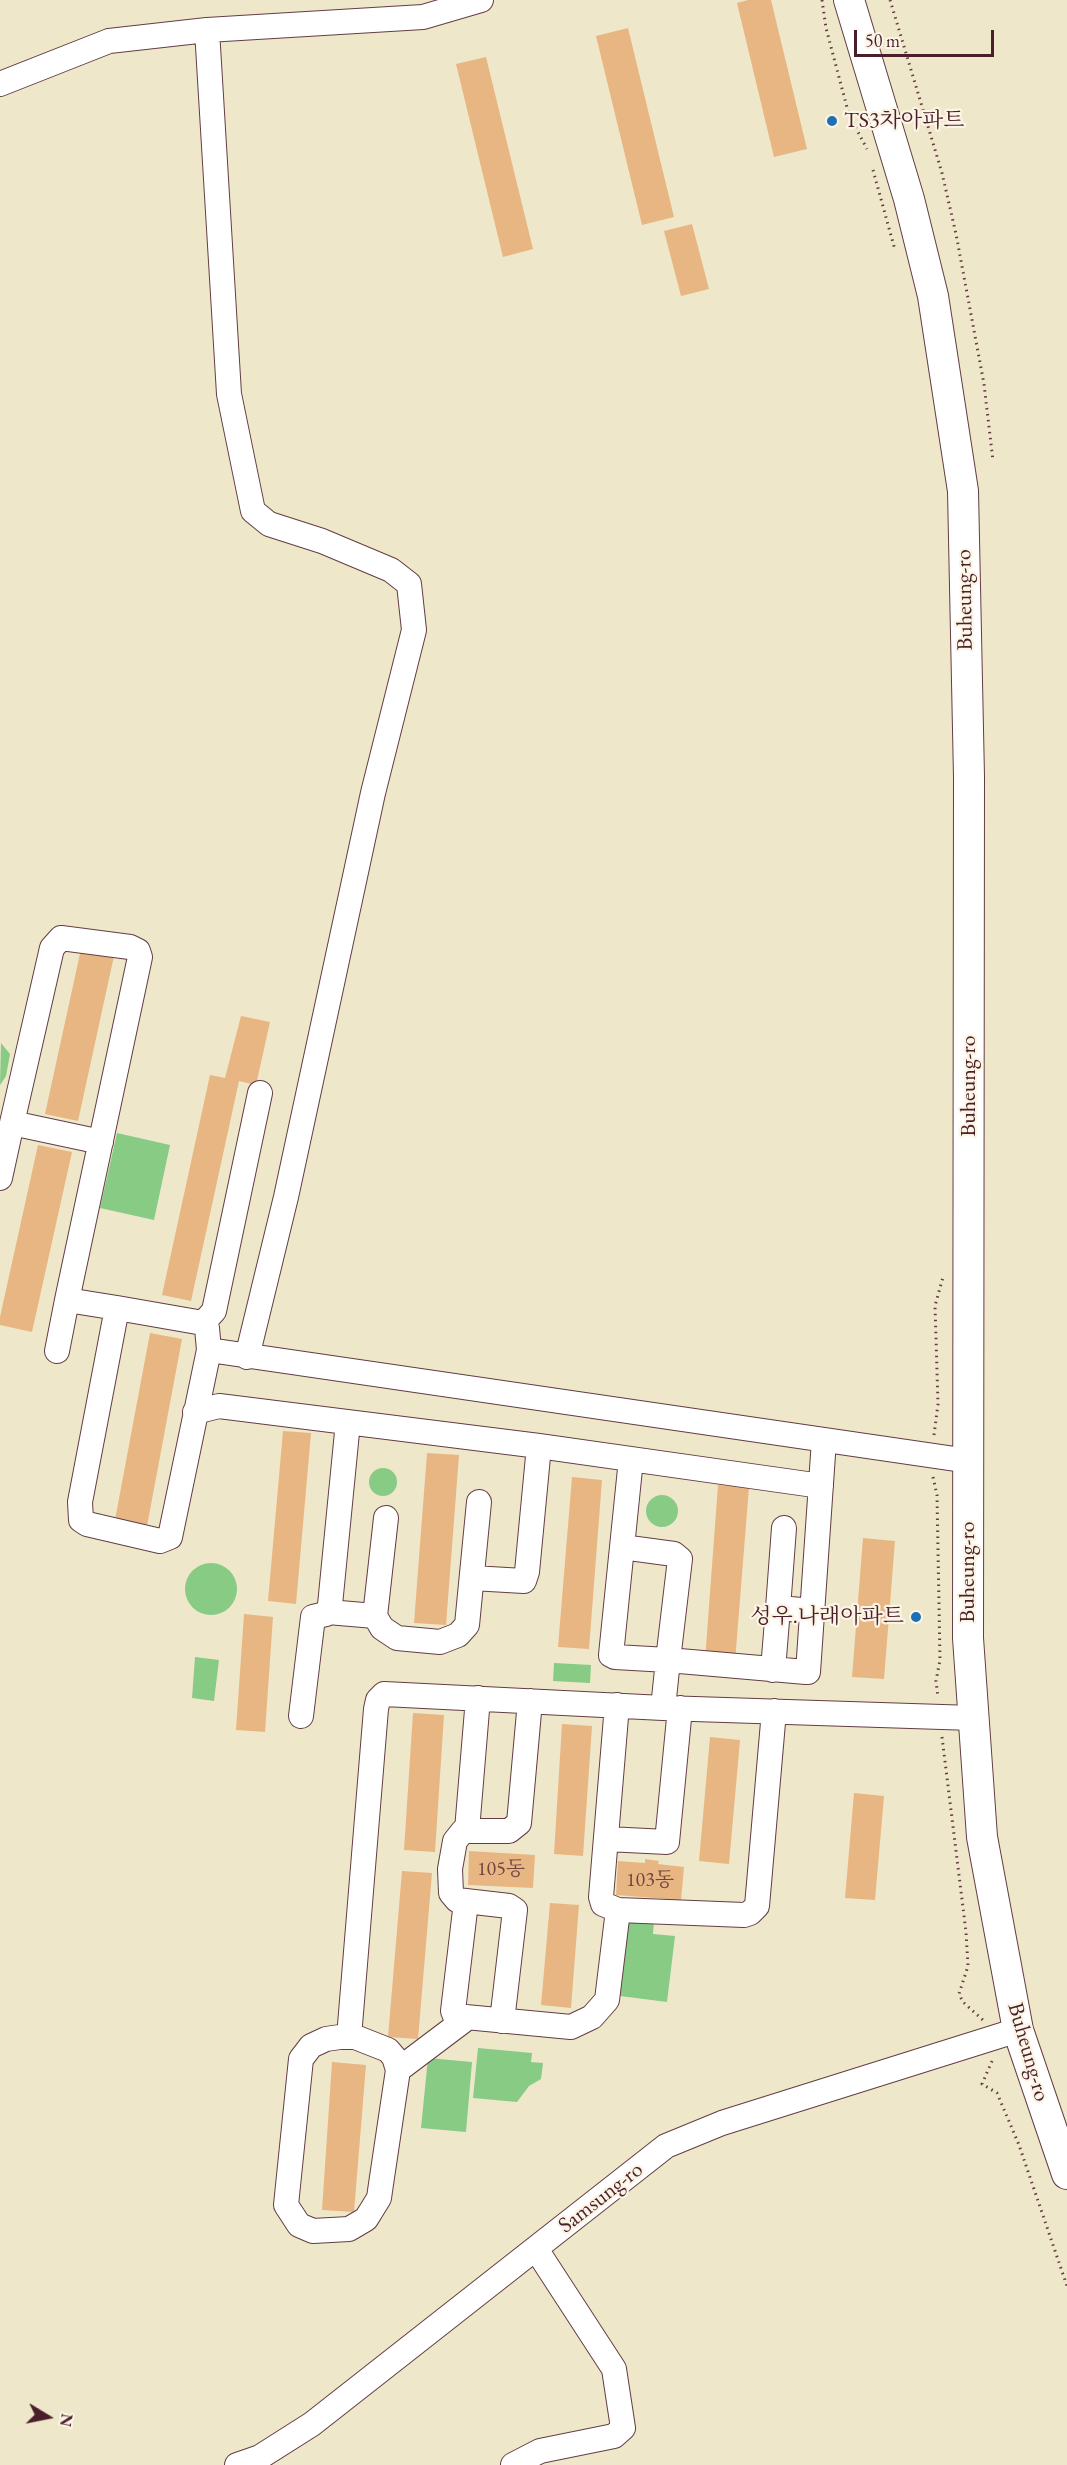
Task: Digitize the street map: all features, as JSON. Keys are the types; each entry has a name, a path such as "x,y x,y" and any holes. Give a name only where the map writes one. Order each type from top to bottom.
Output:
{"main road":[{"name":"Buheung-ro","path":"849,0 909,200 933,296 963,491 969,777 968,1638 982,1837 1018,2030 1067,2174"}],"street":[{"path":"0,84 109,41 207,30 423,17 481,0"},
{"path":"207,30 229,394 254,511 269,524 322,541 391,570 409,584 414,630 371,805 286,1197 247,1357"},
{"path":"0,1178 54,943 58,939 66,938 138,951 140,962 57,1351"},
{"path":"203,1323 214,1311 260,1093"},
{"path":"12,1124 100,1142"},
{"path":"67,1300 117,1308 203,1323 207,1328 209,1350 168,1539 160,1541 93,1527 81,1520 80,1502 117,1308"},
{"path":"209,1350 969,1461"},
{"path":"195,1412 219,1406 539,1446 821,1486"},
{"path":"328,1612 348,1422"},
{"path":"631,1459 609,1653 615,1657 806,1672 810,1670 824,1440"},
{"path":"472,1578 524,1581 527,1572 539,1446"},
{"path":"386,1518 375,1616 382,1628 397,1638 431,1642 449,1640 458,1635 467,1625 479,1502"},
{"path":"773,1670 784,1528"},
{"path":"607,1839 667,1842 671,1708 668,1660 680,1559 674,1554 622,1547"},
{"path":"778,1608 814,1611"},
{"path":"301,1716 313,1617 322,1616 328,1612 375,1616"},
{"path":"348,2037 378,1700 384,1694 671,1708 974,1718"},
{"path":"467,1830 478,1698"},
{"path":"502,2021 515,1910 509,1906 457,1900 451,1893 450,1869 455,1841 461,1832 467,1830 509,1831 519,1823 530,1701"},
{"path":"617,1705 601,1897 603,1904 618,1910 744,1915 753,1911 757,1906 774,1711"},
{"path":"466,1902 453,2011 456,2016 571,2026 582,2024 600,2010 608,2000 618,1910"},
{"path":"398,2070 467,2018"},
{"name":"Samsung-ro","path":"237,2465 260,2457 312,2424 666,2146 722,2123 1018,2030"},
{"path":"348,2037 370,2042 388,2050 394,2057 398,2070 379,2198 366,2219 349,2229 331,2232 313,2231 299,2225 286,2205 301,2059 311,2046 326,2039 348,2037"},
{"path":"513,2465 540,2451 614,2436 623,2428 614,2369 536,2249"}],"path":[{"path":"822,0 826,28 849,115 867,149 896,257"},
{"path":"890,0 942,173 956,234 984,384 993,460"},
{"path":"944,1275 935,1306 938,1404 933,1481 938,1495 940,1660 936,1681 966,1932 968,1966 959,1994 963,2002 978,2013 990,2039 994,2057 982,2084 997,2093 1019,2145 1067,2286"}],"green space":[{"path":"1,1043 10,1054 6,1076 0,1085"},
{"path":"117,1133 170,1145 154,1220 100,1208"},
{"path":"383,1468 393,1472 397,1482 393,1492 383,1496 373,1492 369,1482 373,1472"},
{"path":"662,1495 673,1500 678,1511 673,1522 662,1527 651,1522 646,1511 651,1500"},
{"path":"211,1563 221,1565 229,1571 235,1579 237,1589 235,1599 229,1607 221,1613 211,1615 201,1613 193,1607 187,1599 185,1589 187,1579 193,1571 201,1565"},
{"path":"195,1657 219,1660 214,1701 192,1698"},
{"path":"554,1663 591,1665 590,1683 553,1681"},
{"path":"629,1919 654,1922 653,1934 675,1936 667,2002 620,1996"},
{"path":"478,2048 532,2053 531,2062 543,2063 541,2079 529,2086 517,2102 473,2098"},
{"path":"428,2058 472,2062 466,2132 421,2128"}],"building":[{"path":"748,0 771,0 807,149 774,157 737,3"},
{"path":"628,28 674,217 642,225 596,36"},
{"path":"486,57 533,249 503,257 456,64"},
{"path":"692,224 709,289 681,296 664,231"},
{"path":"81,949 114,956 78,1121 45,1114"},
{"path":"241,1016 270,1022 256,1085 239,1081 191,1301 162,1295 210,1075 225,1078"},
{"path":"38,1145 72,1152 32,1332 0,1325 0,1317"},
{"path":"150,1333 182,1339 147,1526 115,1520"},
{"path":"283,1431 311,1433 296,1604 268,1601"},
{"path":"427,1453 459,1455 446,1625 414,1623"},
{"path":"572,1477 602,1480 589,1649 558,1647"},
{"path":"718,1485 749,1487 735,1662 705,1660"},
{"path":"863,1538 895,1541 884,1679 852,1677"},
{"path":"244,1614 273,1617 265,1732 236,1730"},
{"path":"413,1713 444,1715 435,1852 404,1850"},
{"path":"562,1724 592,1726 583,1856 554,1854"},
{"path":"710,1737 740,1740 729,1864 699,1861"},
{"path":"854,1793 884,1796 875,1900 845,1898"},
{"path":"469,1851 535,1855 533,1888 468,1885"},
{"path":"645,1859 659,1861 658,1864 684,1867 681,1900 616,1895 618,1861 645,1863"},
{"path":"402,1871 432,1873 418,2039 388,2037"},
{"path":"550,1903 579,1905 571,2008 541,2005"},
{"path":"332,2062 366,2065 354,2212 322,2210"}],"place":[{"name":"TS3차아파트","path":"832,121"},
{"name":"성우.나래아파트","path":"916,1617"}]}
